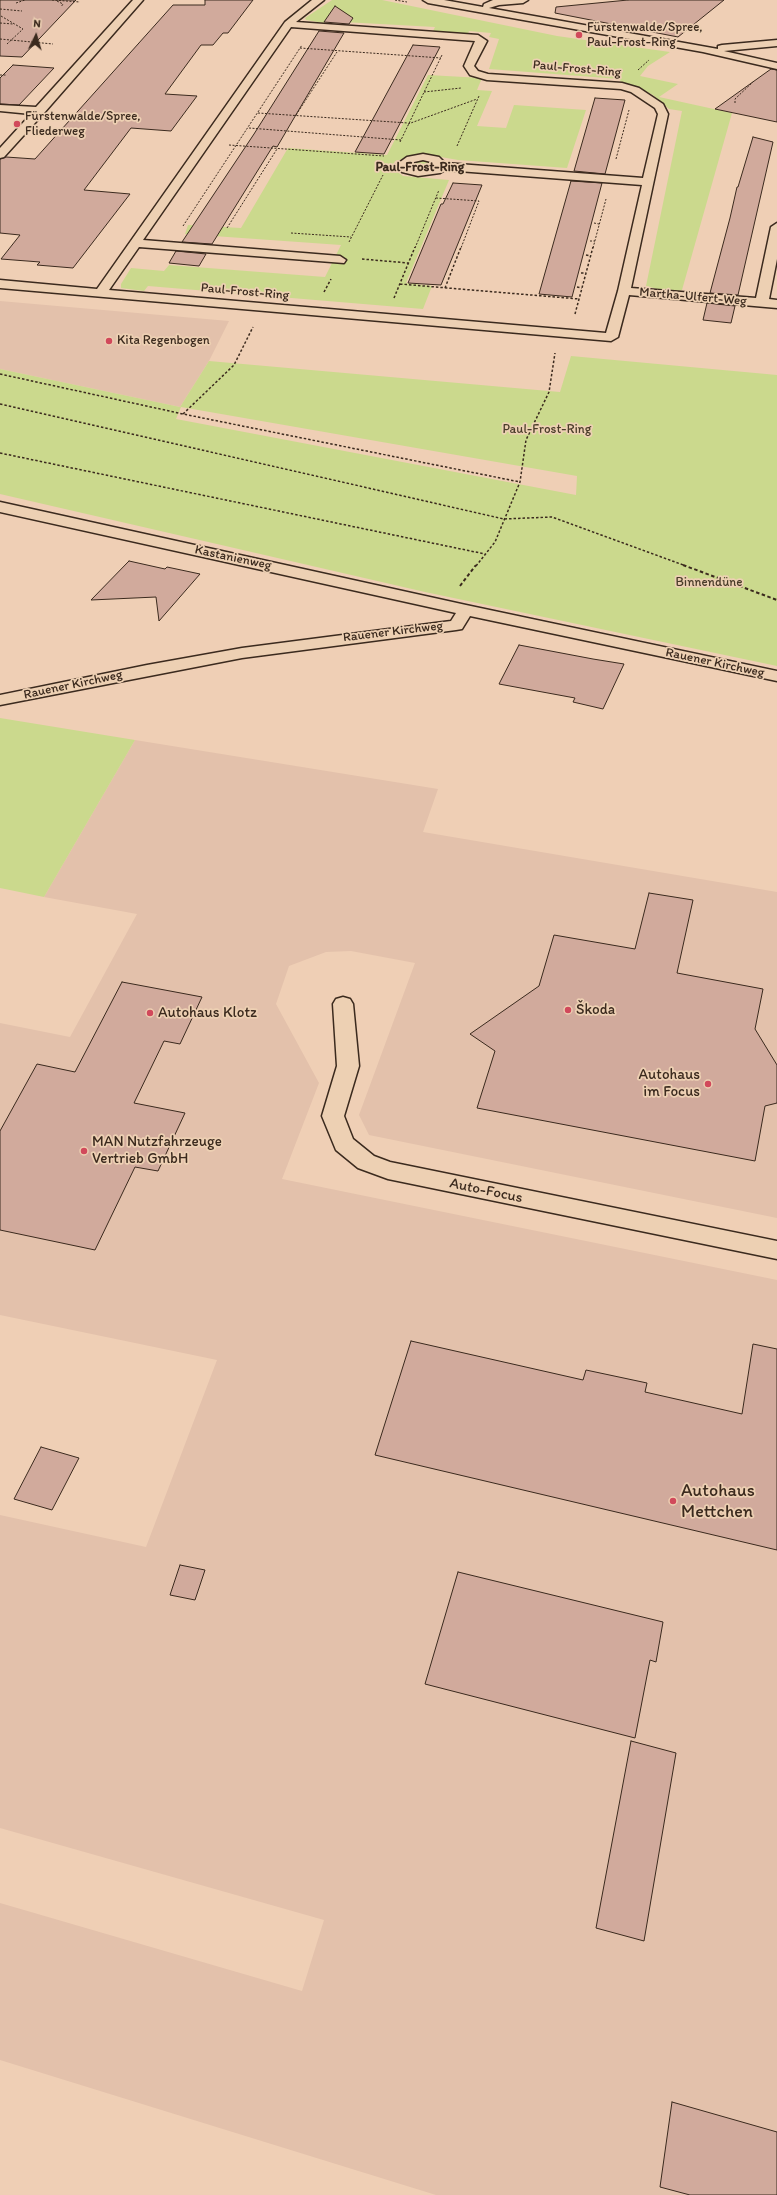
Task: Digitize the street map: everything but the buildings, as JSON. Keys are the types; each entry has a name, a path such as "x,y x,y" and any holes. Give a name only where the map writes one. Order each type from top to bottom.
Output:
{"street":[{"path":"0,155 138,0"},
{"path":"101,292 288,24 302,11 319,0"},
{"path":"428,0 674,45 703,48 777,66"},
{"path":"480,10 497,1 524,0"},
{"name":"Paul-Frost-Ring","path":"0,284 611,338 624,291 663,114 659,106 651,99 630,88 606,84 486,77 474,73 469,66 482,41 478,38 455,35 288,24"},
{"path":"703,48 777,43"},
{"path":"0,108 40,111"},
{"path":"406,160 402,165 403,168 418,173 436,171 446,166 648,182"},
{"name":"Martha-Ulfert-Weg","path":"762,303 777,227"},
{"path":"136,243 341,259"},
{"name":"Martha-Ulfert-Weg","path":"624,291 777,304"},
{"name":"Kastanienweg","path":"0,507 466,610"},
{"name":"Rauener Kirchweg","path":"0,700 148,670 242,653 353,637 456,625 466,610 777,676"},
{"name":"Auto-Focus","path":"343,1004 348,1066 334,1116 344,1144 366,1162 388,1170 777,1250"}],"path":[{"path":"16,3 25,0"},
{"path":"52,0 80,2"},
{"path":"57,0 64,4 61,7"},
{"path":"0,9 22,11"},
{"path":"1,16 23,29 7,44"},
{"path":"0,23 15,24"},
{"path":"170,246 315,26"},
{"path":"314,312 441,58 455,35"},
{"path":"0,39 53,44"},
{"path":"300,48 441,58"},
{"path":"296,115 337,51"},
{"path":"459,586 495,542 520,482 526,440 549,392 565,333 579,299 633,97 630,88 635,72 650,58"},
{"path":"0,75 6,75"},
{"path":"385,318 436,198 446,166 486,77"},
{"path":"735,103 735,98 756,80"},
{"path":"424,92 482,88"},
{"path":"258,113 408,124 477,99"},
{"path":"249,128 401,140"},
{"path":"205,144 392,157 406,160"},
{"path":"227,228 277,148"},
{"path":"436,198 479,200 445,288"},
{"path":"594,223 599,224"},
{"path":"590,240 595,241"},
{"path":"586,255 591,256"},
{"path":"341,259 408,263"},
{"path":"581,273 586,273"},
{"path":"400,284 579,299"},
{"path":"577,287 582,288"},
{"path":"184,414 234,365 253,326 259,326"},
{"path":"0,374 184,414 520,482"},
{"path":"1,403 504,519 552,517 777,600"},
{"path":"0,453 485,554"}],"shaded area":[{"name":"Kita Regenbogen","path":"0,301 229,321 209,361 180,407 0,369"},
{"path":"135,740 438,789 423,832 777,892 777,1218 369,1135 359,1115 415,963 351,951 326,952 289,966 276,1004 319,1083 282,1179 777,1280 777,2195 436,2195 0,2060 0,1903 302,1991 324,1920 0,1828 0,1515 146,1547 217,1360 0,1315 0,1023 70,1037 137,914 44,897"}],"green space":[{"path":"332,0 382,0 557,36 670,52 648,66 640,76 678,84 659,97 732,113 682,290 674,292 664,291 646,286 682,111 669,109 653,95 637,87 622,83 619,79 489,69 499,39 489,37 491,33 469,31 468,34 433,31 435,27 325,21 324,23 306,20 305,18"},
{"path":"428,75 482,78 477,90 492,91 477,126 506,128 514,105 586,110 567,168 458,160 424,154 395,161 392,168 403,176 449,180 406,283 432,286 423,309 148,286 144,291 121,288 121,284 131,268 164,271 169,265 325,277 341,245 185,234 188,225 241,228 288,148 387,155"},
{"path":"423,160 432,161 436,166 432,169 419,171 408,167 408,163"},
{"name":"Binnendüne","path":"571,356 777,375 777,666 425,592 0,494 0,369 180,407 209,361 560,392","holes":["181,407 577,476 576,495 176,419"]},
{"path":"0,718 135,740 44,897 0,888"}],"place":[{"name":"Fürstenwalde/Spree, Paul-Frost-Ring","path":"579,35"},
{"name":"Fürstenwalde/Spree, Fliederweg","path":"17,124"},
{"name":"Kita Regenbogen","path":"109,341"},
{"name":"Škoda","path":"568,1010"},
{"name":"Autohaus Klotz","path":"150,1013"},
{"name":"Autohaus im Focus","path":"708,1084"},
{"name":"MAN Nutzfahrzeuge Vertrieb GmbH","path":"84,1151"},
{"name":"Autohaus Mettchen","path":"673,1501"}],"district":[{"name":"Paul-Frost-Ring","path":"420,168"}]}
